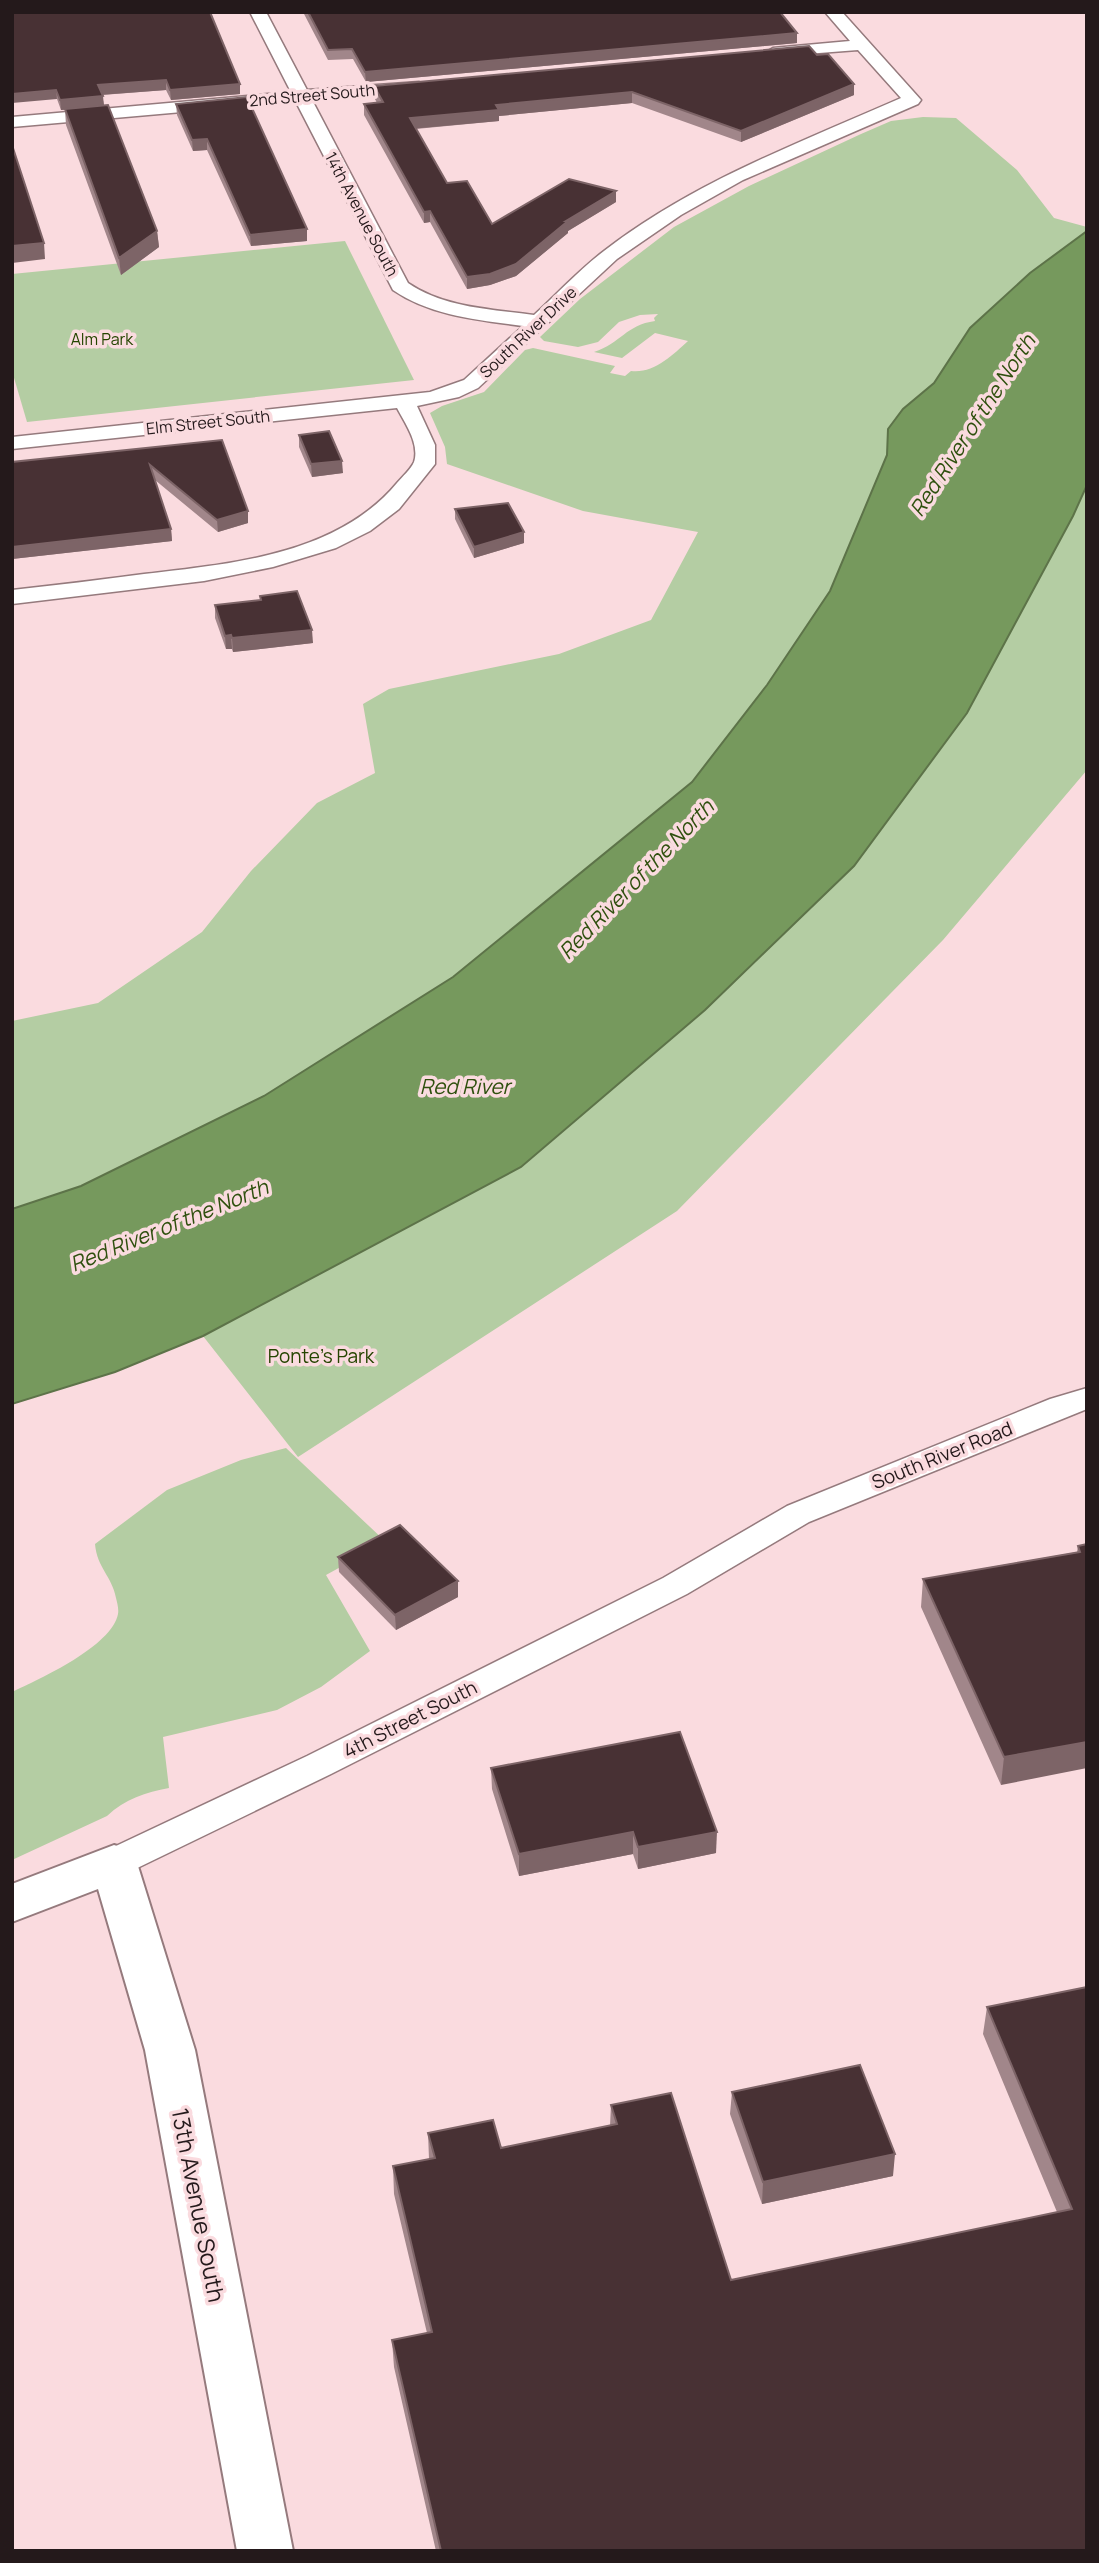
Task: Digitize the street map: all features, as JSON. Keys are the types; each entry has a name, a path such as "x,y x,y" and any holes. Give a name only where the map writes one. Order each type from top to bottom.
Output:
{"street":[{"name":"14th Avenue South","path":"258,12 400,286 414,298 434,305 539,322"},
{"path":"834,13 856,12"},
{"path":"834,13 862,45"},
{"path":"754,55 862,45"},
{"name":"South River Drive","path":"404,400 452,393 471,384 610,255 674,211 737,176 912,100 862,45"},
{"name":"2nd Street South","path":"12,122 425,85"},
{"path":"12,597 204,574 265,562 328,544 362,526 391,504 424,464 425,445 404,400"},
{"name":"Elm Street South","path":"12,443 404,400"},
{"name":"South River Road","path":"799,1514 1060,1406 1087,1398"},
{"name":"4th Street South","path":"12,1904 114,1863 319,1765 663,1592 799,1514"},
{"name":"13th Avenue South","path":"114,1863 170,2050 265,2551"}],"green space":[{"path":"923,117 956,118 1017,170 1054,218 1087,227 1087,231 1030,273 970,328 934,383 903,409 888,429 888,455 830,591 767,685 692,782 453,977 264,1096 81,1186 12,1209 12,1021 98,1003 202,932 251,871 317,803 375,773 363,704 389,689 559,654 651,620 698,532 583,511 447,464 445,447 430,413 442,406 484,392 525,350 533,348 615,366 610,373 625,376 631,371 655,367 688,341 655,333 622,358 594,352 637,326 655,321 654,318 658,314 640,315 619,322 598,342 578,347 544,341 540,337 580,299 674,227 749,186 861,134 891,121"},
{"name":"Alm Park","path":"345,241 414,380 27,422 12,371 12,274"},
{"name":"Ponte's Park","path":"1087,485 1087,770 943,940 677,1211 298,1457 203,1336 521,1167 854,866 967,713"},
{"path":"286,1448 386,1542 326,1575 370,1651 321,1687 277,1710 163,1737 169,1788 136,1797 107,1816 12,1860 12,1692 73,1660 103,1638 113,1626 118,1614 114,1590 96,1552 95,1544 167,1490 241,1460"}],"water":[{"name":"Red River","path":"1087,231 1087,485 967,713 854,866 705,1010 521,1167 203,1336 115,1372 12,1404 12,1209 81,1186 264,1096 453,977 692,782 767,685 830,591 887,455 888,429 903,409 934,383 970,328 1030,273"}],"building":[{"path":"12,12 210,12 240,84 170,90 166,80 98,85 103,96 60,100 56,90 12,94"},
{"path":"308,12 780,12 797,33 365,72 352,49 328,50"},
{"path":"809,46 817,55 828,54 854,84 741,131 632,92 496,105 499,110 410,118 447,183 467,181 492,224 569,179 616,191 566,221 516,264 490,274 467,277 430,211 424,212 364,104 383,102 374,86"},
{"path":"247,97 307,229 250,235 207,139 192,140 176,104"},
{"path":"108,105 157,231 119,258 65,109"},
{"path":"12,145 44,243 12,246"},
{"path":"329,431 342,461 311,464 299,435"},
{"path":"222,440 248,511 217,520 150,465 171,529 12,547 12,462"},
{"path":"508,503 524,532 474,547 455,509"},
{"path":"297,591 312,630 232,638 231,635 225,636 215,605 261,600 260,596"},
{"path":"400,1525 458,1581 395,1615 338,1557"},
{"path":"1087,1544 1087,1742 1004,1757 923,1579 1080,1552 1078,1546"},
{"path":"680,1732 717,1832 638,1847 633,1832 519,1854 491,1768"},
{"path":"1087,1987 1087,2551 441,2551 392,2340 432,2332 393,2166 435,2158 428,2133 493,2120 501,2148 617,2124 611,2105 671,2093 731,2280 1072,2209 987,2007"},
{"path":"860,2065 895,2154 763,2182 732,2092"}],"water label":[{"name":"Red River of the North","path":"972,425"},
{"name":"Red River of the North","path":"636,879"},
{"name":"Red River of the North","path":"169,1225"}]}
